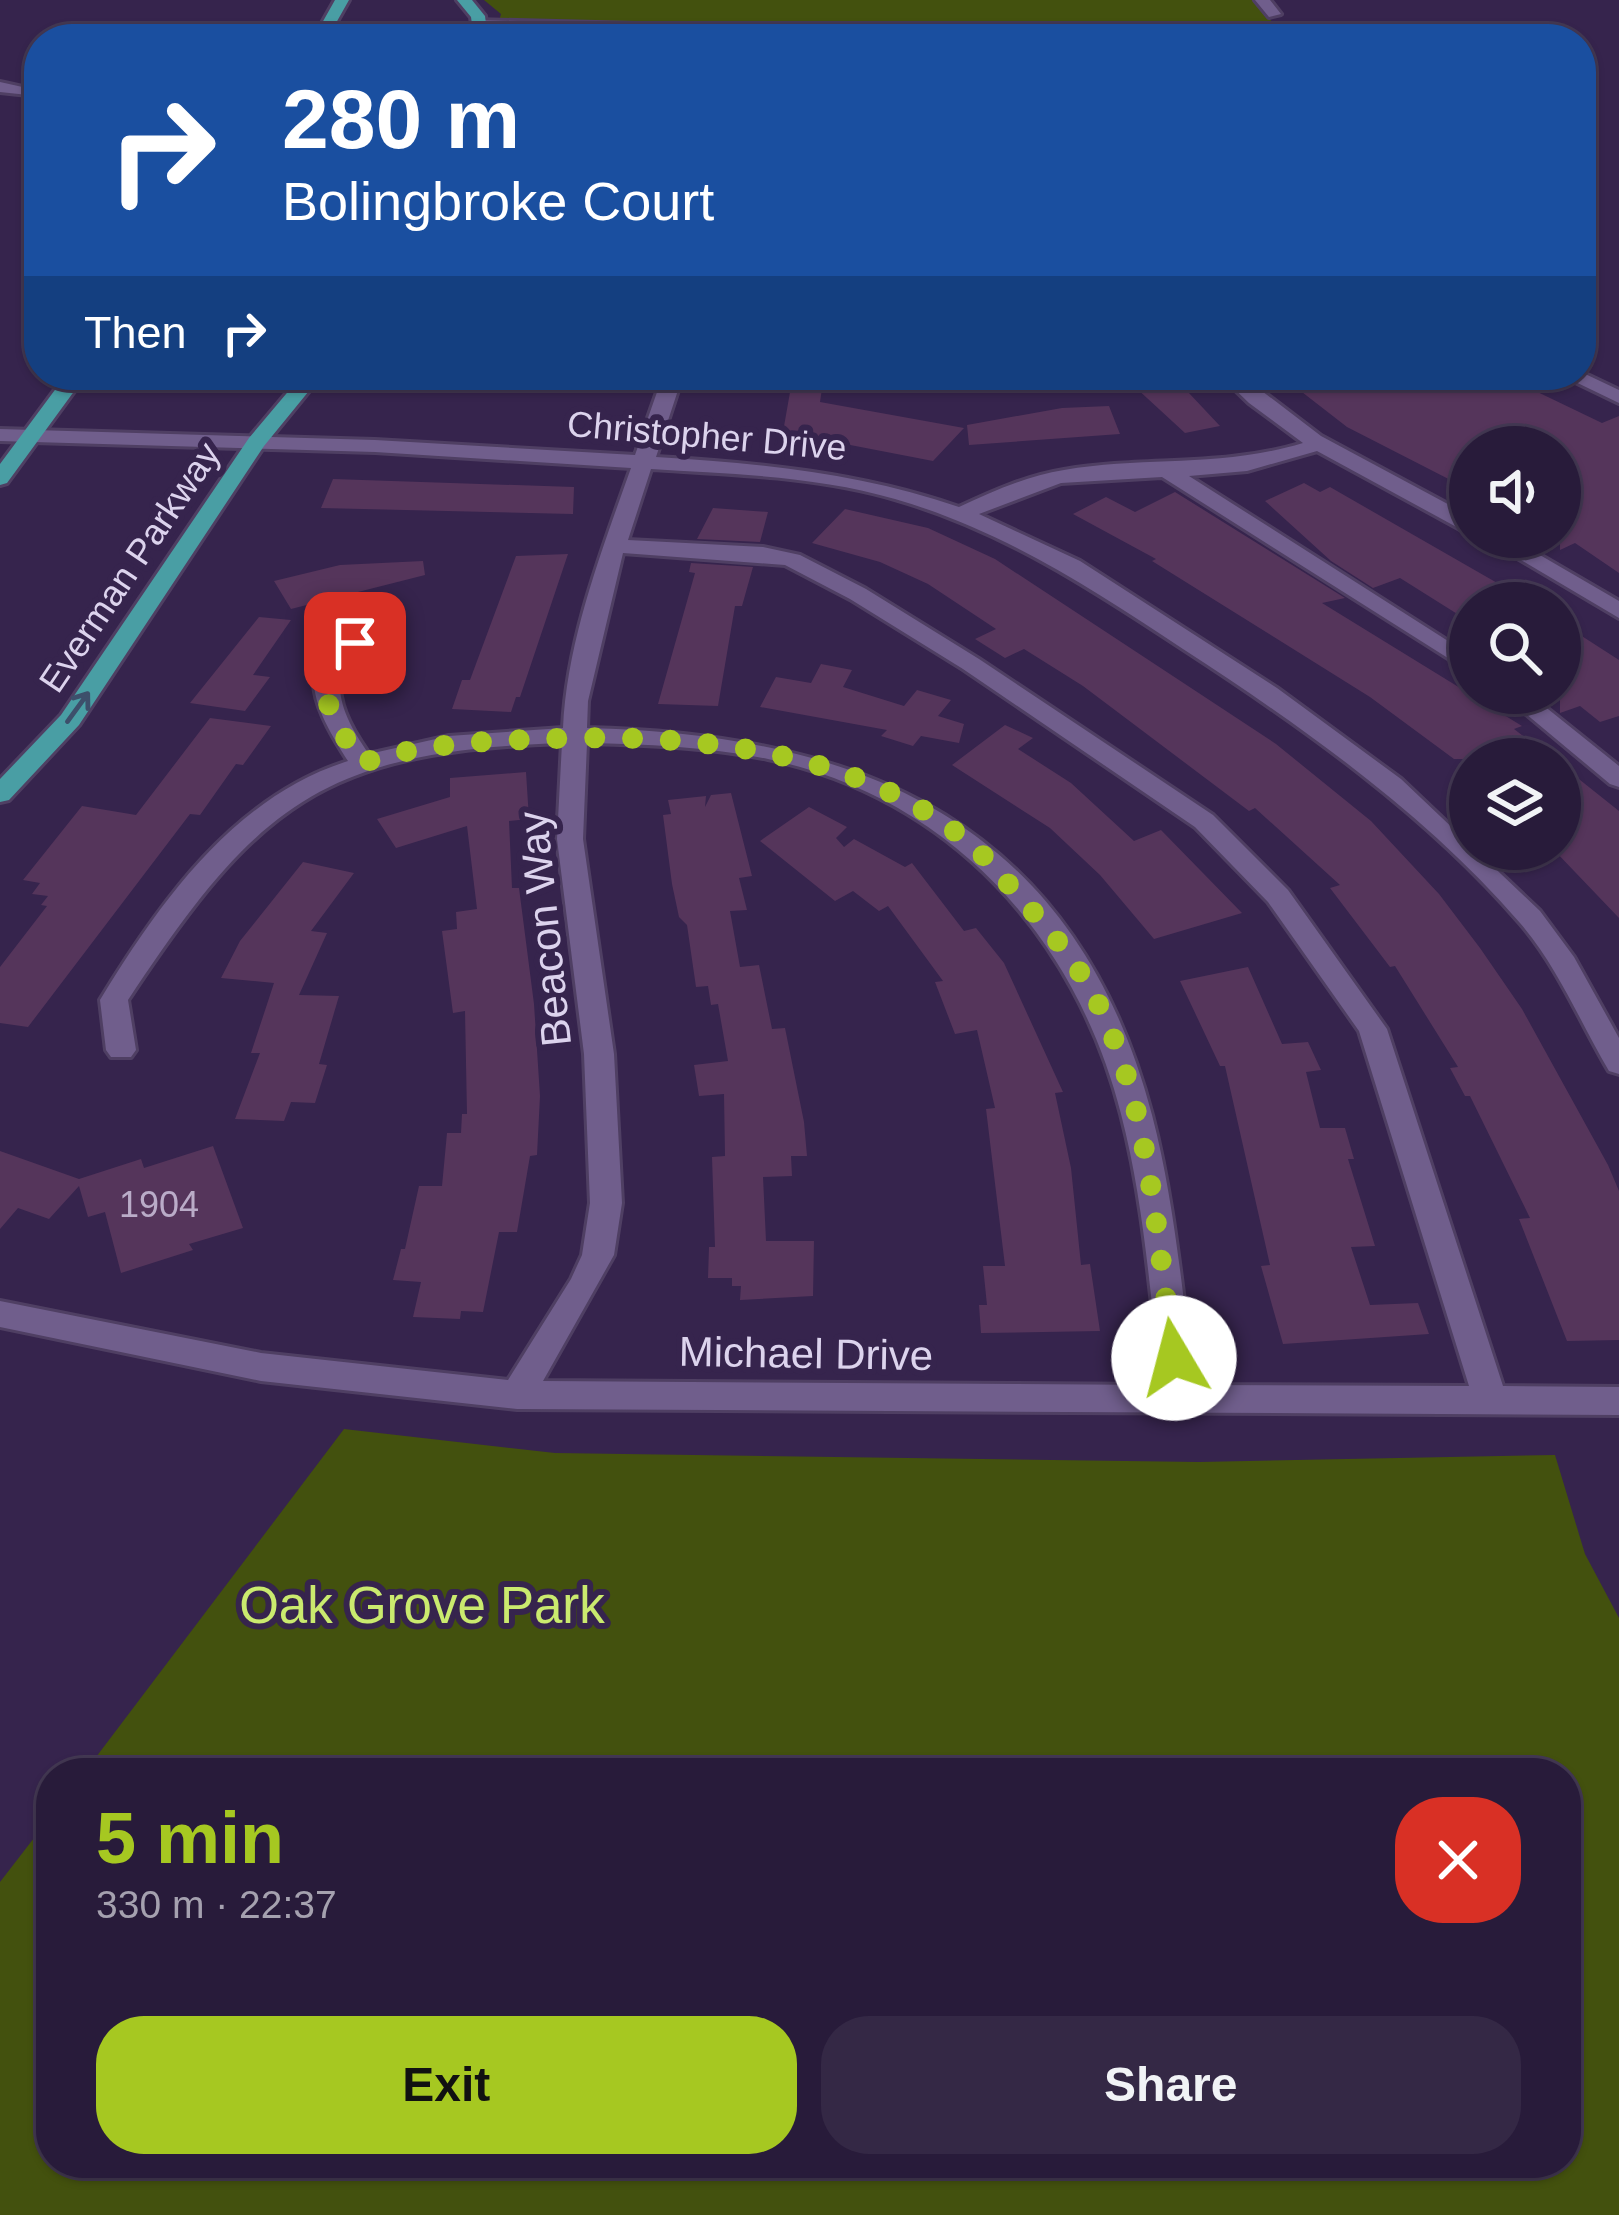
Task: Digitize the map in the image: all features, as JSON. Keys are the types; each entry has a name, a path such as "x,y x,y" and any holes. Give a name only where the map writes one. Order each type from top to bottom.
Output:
{"main road":[{"path":"0,478 64,390"},
{"name":"Everman Parkway","path":"0,794 70,720 256,442 299,390"}],"street":[{"path":"1262,0 1274,14"},
{"name":"Beacon Way","path":"517,1395 598,1255 606,1203 599,1054 570,839 576,701 614,546 668,390"},
{"path":"1246,390 1320,444 1449,513"},
{"name":"Christopher Drive","path":"0,435 256,442 756,469 853,483 962,514 1072,566 1268,693 1392,784 1530,917 1564,964 1619,1064"},
{"path":"962,514 1018,485 1058,475 1222,468 1320,444"},
{"path":"1162,468 1449,651"},
{"path":"614,546 764,554 792,560 858,594 970,664 1204,821 1277,896 1373,1028 1491,1401"},
{"path":"1528,558 1619,611"},
{"path":"355,643 328,663 323,690 325,704 362,763"},
{"path":"1539,714 1619,779"},
{"path":"121,1050 114,1000 234,835 293,794 362,763 454,744 574,737 743,748 799,760 877,788 938,820 975,848 1069,954 1105,1017 1136,1099 1180,1401"},
{"name":"Michael Drive","path":"0,1314 261,1366 517,1395 1619,1401"}],"green space":[{"path":"484,0 1253,0 1274,24 498,24 501,14"},
{"name":"Oak Grove Park","path":"344,1429 555,1453 1199,1462 1555,1455 1585,1554 1619,1618 1619,2215 0,2215 0,1882 36,1835 36,2178 1581,2178 1581,1758 95,1758"}],"building":[{"path":"790,390 822,390 820,402 964,428 933,461 783,432"},
{"path":"1138,390 1186,390 1220,426 1185,433"},
{"path":"1299,390 1533,390 1602,423 1619,416 1619,573 1581,547 1581,426 1449,426 1449,479 1347,427"},
{"path":"1109,406 1120,434 969,445 967,425 1062,408"},
{"path":"333,479 574,487 573,514 321,508"},
{"path":"1304,483 1320,492 1330,487 1495,582 1449,582 1449,609 1400,578 1373,588 1331,561 1265,501"},
{"path":"1175,492 1345,598 1322,603 1449,681 1449,714 1502,714 1522,726 1514,729 1526,738 1449,738 1449,755 1370,697 1152,561 1156,559 1073,514 1106,497 1135,512"},
{"path":"713,508 768,512 760,542 697,539"},
{"path":"845,509 928,528 995,559 1276,744 1371,821 1439,894 1522,1009 1619,1191 1619,1340 1567,1341 1519,1219 1530,1218 1470,1096 1465,1096 1450,1068 1458,1067 1395,966 1390,967 1330,888 1340,885 1255,808 1249,811 1083,686 1024,649 1005,658 975,639 996,629 928,584 880,562 812,543"},
{"path":"568,554 511,712 452,709 462,680 470,680 516,556"},
{"path":"423,561 425,575 291,609 274,581 340,565"},
{"path":"691,563 753,567 742,606 735,606 718,706 658,704 695,573 689,572"},
{"path":"259,617 291,620 253,675 270,677 245,711 190,703"},
{"path":"1581,636 1619,660 1619,716 1600,722 1581,707"},
{"path":"821,664 852,670 843,687 904,706 917,690 951,700 938,716 964,724 959,743 921,736 913,746 881,736 887,730 760,707 776,677 811,683"},
{"path":"210,718 271,726 243,765 236,764 200,815 190,814 28,1027 0,1023 0,967 47,906 41,905 48,896 32,894 40,883 23,880 82,806 136,815"},
{"path":"1005,725 1033,738 1018,749 1071,783 1134,841 1161,830 1242,913 1154,939 1100,875 1050,828 952,765"},
{"path":"526,772 529,819 509,821 512,888 519,888 534,1004 540,1096 537,1155 530,1156 517,1232 499,1232 483,1312 461,1311 460,1319 413,1317 421,1282 393,1280 401,1249 405,1249 419,1186 442,1186 447,1133 461,1133 462,1114 467,1114 465,1011 453,1013 442,931 457,929 456,912 477,909 467,826 396,848 377,819 450,797 450,778"},
{"path":"1581,781 1619,811 1619,918 1573,870 1581,870"},
{"path":"731,793 752,876 739,878 747,910 730,911 740,967 759,965 772,1029 785,1028 807,1156 791,1156 792,1176 763,1177 766,1241 814,1241 813,1296 740,1300 741,1286 732,1286 732,1278 708,1278 709,1247 715,1247 712,1157 725,1156 724,1094 699,1096 694,1065 728,1061 718,1004 711,1005 708,986 696,987 687,925 679,917 672,884 663,815 671,814 668,800 706,796 705,807 711,795"},
{"path":"809,807 847,827 836,838 844,847 854,839 905,867 912,863 964,931 976,928 1004,963 1063,1092 1055,1093 1071,1168 1081,1265 1090,1264 1100,1331 981,1333 979,1305 987,1305 983,1266 1005,1266 986,1109 995,1108 977,1030 955,1034 935,982 943,981 888,906 879,911 853,891 835,901 760,841"},
{"path":"303,862 354,873 311,931 327,933 299,995 339,996 319,1064 327,1065 315,1103 291,1102 284,1121 235,1119 260,1053 251,1053 274,983 221,978 240,941"},
{"path":"1248,967 1282,1044 1308,1042 1321,1070 1306,1072 1320,1128 1345,1128 1354,1159 1348,1159 1375,1246 1351,1247 1370,1305 1418,1303 1429,1334 1283,1344 1261,1266 1270,1265 1225,1066 1220,1066 1180,981"},
{"path":"213,1146 243,1228 189,1244 193,1250 121,1273 105,1212 88,1217 79,1186 49,1219 18,1208 0,1229 0,1151 79,1179 141,1159 144,1168"}],"route":[{"path":"355,643 328,663 323,690 325,704 362,763 433,746 574,737 743,748 799,760 877,788 938,820 975,848 1069,954 1105,1017 1136,1099 1174,1358"}]}
